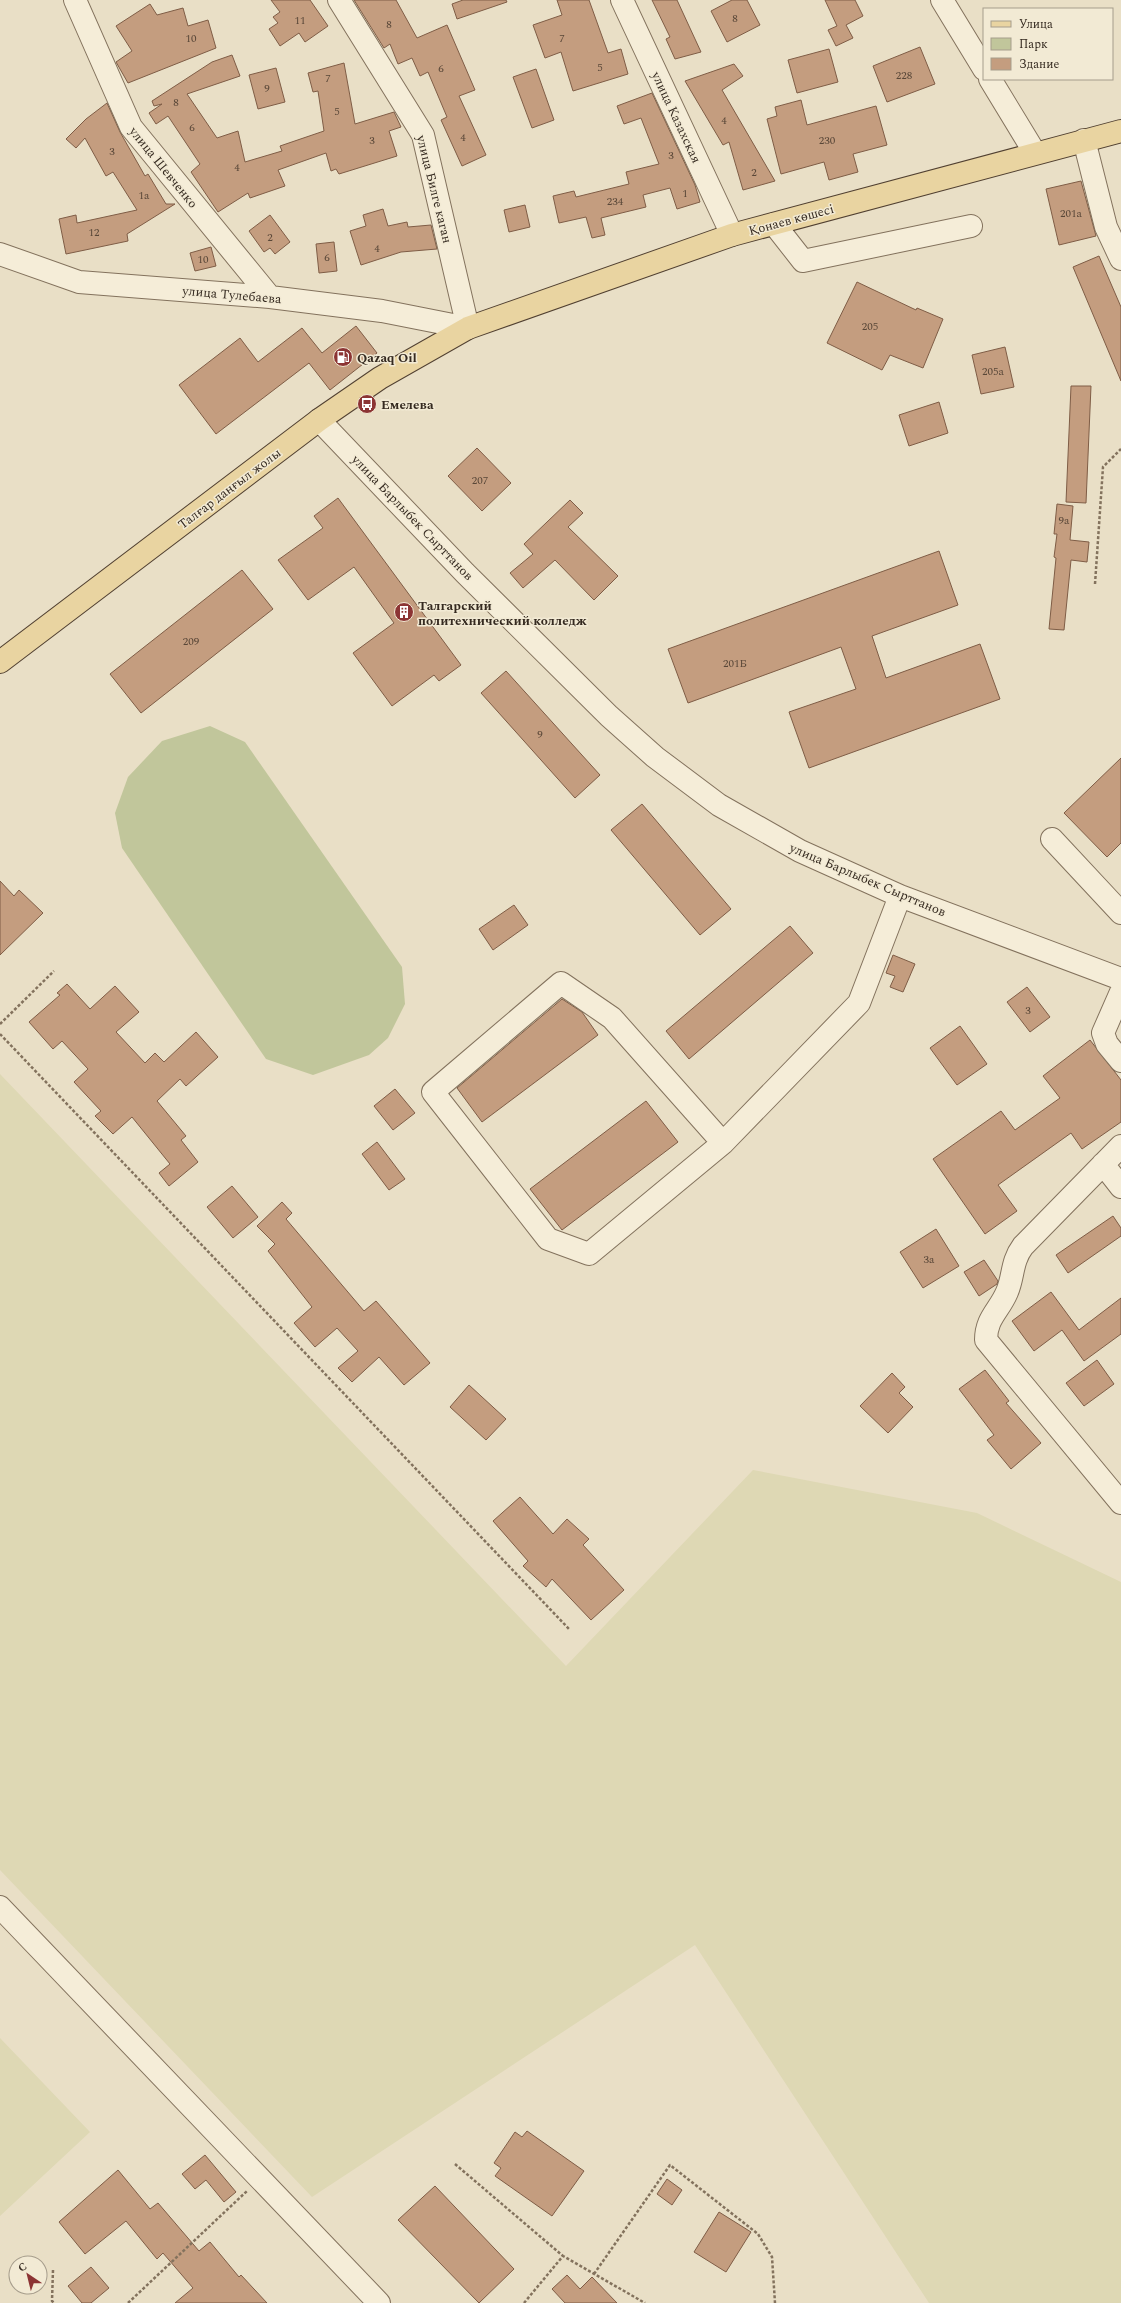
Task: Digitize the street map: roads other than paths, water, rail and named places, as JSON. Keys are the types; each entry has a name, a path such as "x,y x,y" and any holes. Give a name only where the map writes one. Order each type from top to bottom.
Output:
{"main road":[{"name":"Қонаев көшесі","path":"468,328 732,235 1121,131"},
{"name":"Талғар даңғыл жолы","path":"0,662 319,420 380,378 468,328"}],"street":[{"name":"улица Шевченко","path":"75,0 131,127 270,297"},
{"name":"улица Билге каган","path":"338,0 423,135 468,328"},
{"name":"улица Казахская","path":"622,0 732,235"},
{"path":"942,0 983,67"},
{"path":"991,80 1035,153"},
{"path":"1084,140 1114,225 1121,259"},
{"path":"774,224 798,257 803,261 809,261 971,226"},
{"name":"улица Тулебаева","path":"0,254 79,282 270,297 382,311 468,328"},
{"name":"улица Барлыбек Сырттанов","path":"319,420 466,573 609,716 655,757 719,805 800,852 900,896 1120,982"},
{"path":"1052,839 1121,913"},
{"path":"723,1143 612,1018 561,984 433,1092 548,1239 589,1254 723,1143 859,1003 900,896"},
{"path":"1120,982 1103,1033 1107,1044 1121,1061"},
{"path":"1121,1146 1016,1256 1007,1292 986,1328 986,1340 1121,1503"},
{"path":"1103,1164 1121,1187"},
{"path":"0,1907 379,2303"}],"place":[{"name":"Qazaq Oil","path":"343,357"},
{"name":"Емелева","path":"367,404"},
{"name":"Талгарский политехнический колледж","path":"404,612"}]}
